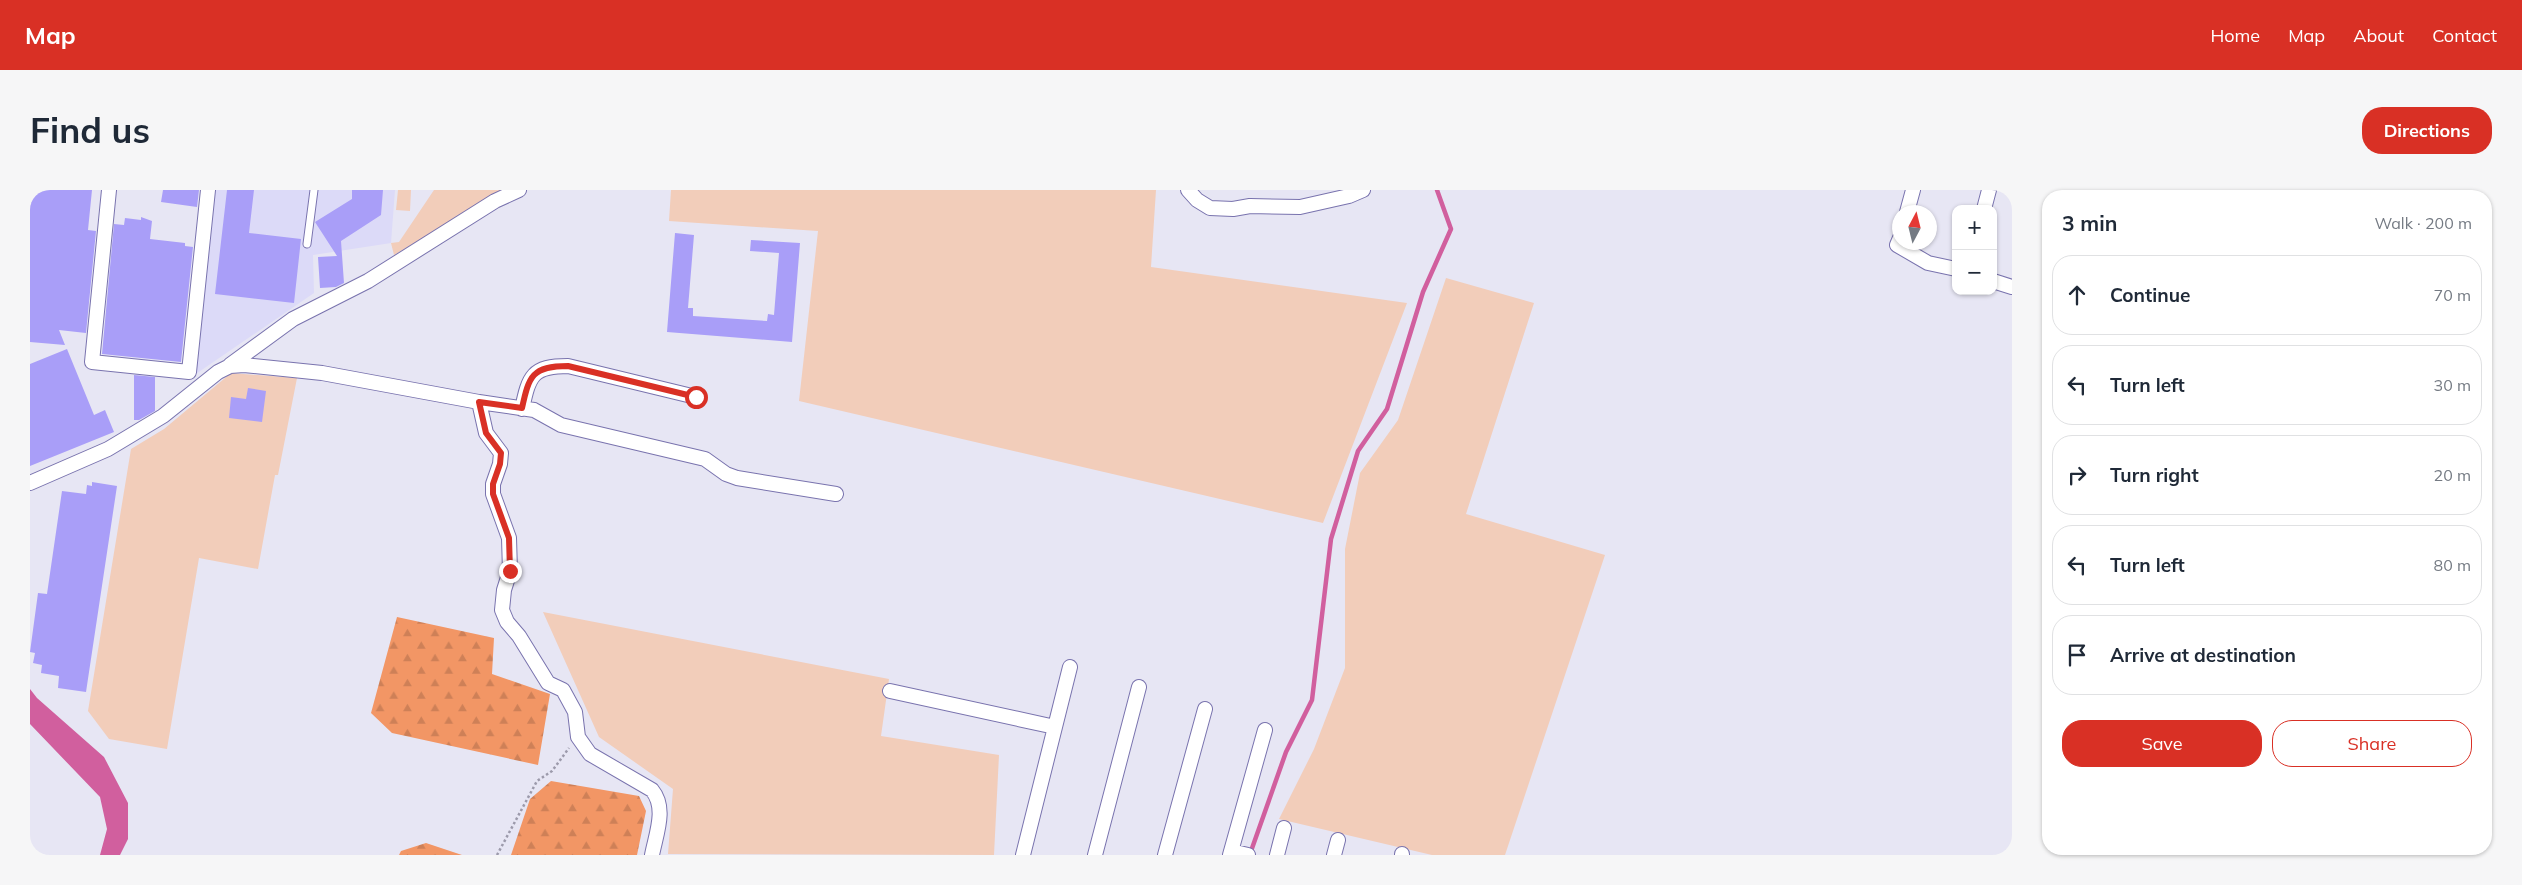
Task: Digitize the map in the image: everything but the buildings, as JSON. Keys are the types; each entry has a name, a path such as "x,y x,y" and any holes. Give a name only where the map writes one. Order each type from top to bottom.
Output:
{"street":[{"path":"109,190 92,362 189,372 208,190"},
{"path":"30,483 108,449 164,416 218,372 230,366 294,319 368,281 495,202 519,190"},
{"path":"1188,190 1197,200 1210,208 1233,209 1250,206 1300,207 1349,196 1363,190"},
{"path":"1909,205 1913,190"},
{"path":"1985,205 1989,190"},
{"path":"1906,250 1928,263 1952,268"},
{"path":"1997,282 2012,287"},
{"path":"230,366 244,365 322,373 479,402 534,410 560,425 706,459 726,474 737,478 836,494"},
{"path":"522,408 528,382 535,372 551,366 568,366 696,397"},
{"path":"479,402 486,433 501,453 500,464 493,484 493,494 509,538 511,555 502,610 507,622 519,636 548,683 563,690 575,712 578,737 590,754 652,790 659,798 660,817 652,855"},
{"path":"1023,855 1070,667"},
{"path":"1095,855 1139,687"},
{"path":"890,691 1055,727"},
{"path":"1165,855 1205,709"},
{"path":"1248,855 1231,853 1265,730"},
{"path":"1277,855 1284,828"},
{"path":"1334,855 1338,840"}],"lane":[{"path":"307,244 314,190"}],"path":[{"path":"497,855 537,782 552,771 578,737"}],"shaded area":[{"path":"212,190 395,190 391,243 313,255 314,293 190,378"},
{"path":"398,190 411,190 410,211 396,210"},
{"path":"434,190 505,190 394,255 391,243 399,242"},
{"path":"671,190 1156,190 1151,267 1407,303 1323,523 799,401 818,231 669,221"},
{"path":"1446,278 1534,303 1466,514 1605,555 1505,855 1432,855 1279,819 1314,749 1345,668 1345,549 1360,473 1398,420"},
{"path":"231,373 297,378 278,475 275,475 258,569 199,558 167,749 109,739 88,711 131,449 164,429"},
{"path":"543,612 889,679 881,736 999,755 994,855 668,854 673,789 599,737"},
{"path":"30,689 37,698 104,757 128,803 128,839 120,855 100,855 107,829 100,797 30,724"}],"green space":[{"path":"397,617 494,638 492,674 550,694 538,765 392,733 371,713"},
{"path":"551,781 639,796 646,811 637,855 511,855 530,799"},
{"path":"426,843 462,855 399,855 401,851"}],"waterway":[{"path":"1250,854 1286,752 1312,700 1331,539 1358,451 1387,409 1423,292 1451,229 1437,190"}],"route":[{"path":"510,571 509,538 493,494 493,484 500,464 501,453 486,433 479,402 522,408 528,382 535,372 551,366 568,366 696,397"}]}
